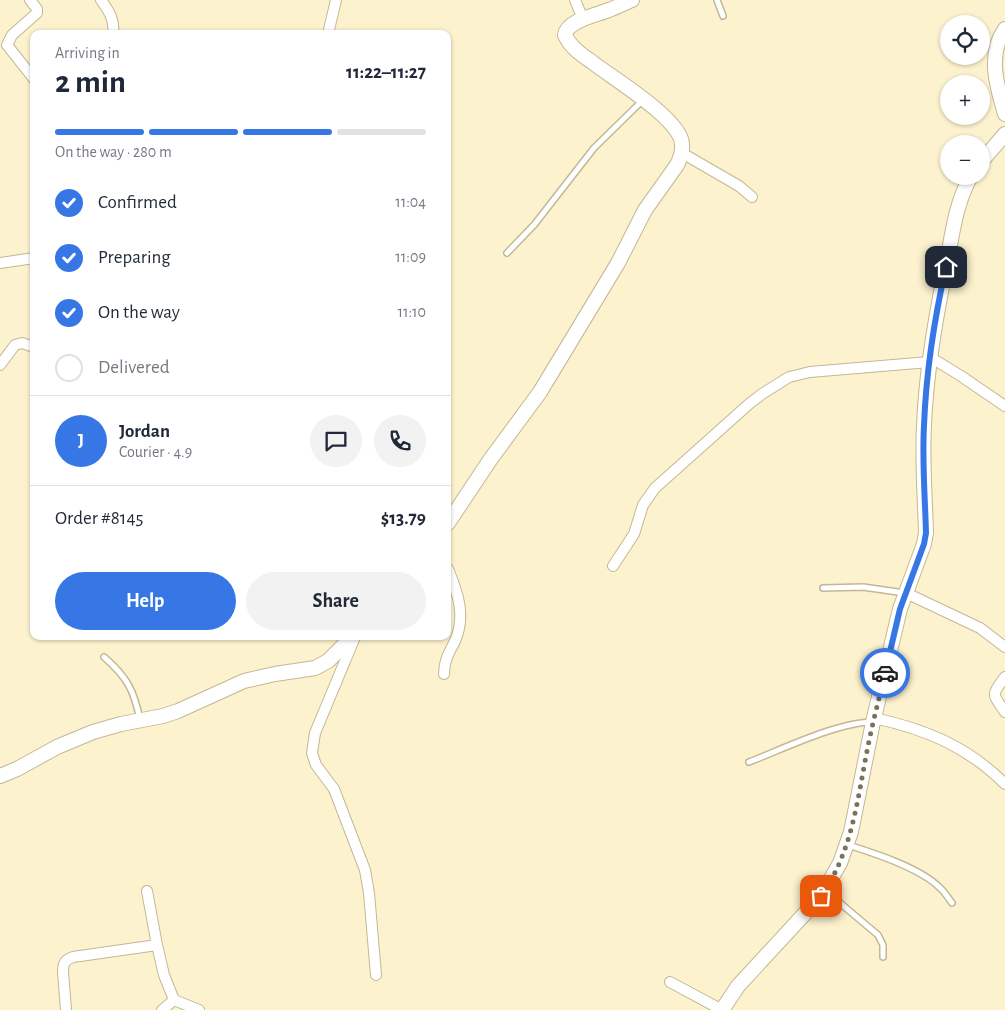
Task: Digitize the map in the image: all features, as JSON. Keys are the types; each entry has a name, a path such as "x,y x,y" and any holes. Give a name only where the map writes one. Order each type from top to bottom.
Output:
{"street":[{"path":"30,0 38,12 12,35 7,45 30,74"},
{"path":"101,0 111,14 113,30"},
{"path":"329,30 336,0"},
{"path":"575,0 582,19"},
{"path":"451,518 490,460 540,392 613,270 645,210 677,165 682,153 681,141 674,127 643,100 582,54 565,35 566,30 582,19 610,10 632,0"},
{"path":"1005,29 997,47 995,61 1005,114"},
{"path":"990,152 1005,134"},
{"path":"682,153 739,186 752,198"},
{"path":"670,982 722,1010 738,986 768,952 811,909 829,885 848,845 874,720 900,609 924,544 926,533 924,428 930,359 953,227 961,197 967,185"},
{"path":"0,263 30,259"},
{"path":"0,365 15,344 22,343 30,346"},
{"path":"613,566 634,534 643,505 655,488 749,404 789,377 810,372 930,359 961,376 1005,406"},
{"path":"444,674 446,656 458,633 461,612 458,593 451,576"},
{"path":"906,593 980,628 1005,647"},
{"path":"0,776 77,738 107,728 178,712 244,681 322,665 350,640"},
{"path":"352,640 315,733 312,753 316,765 334,789 365,870 369,893 376,975"},
{"path":"1005,677 994,691 994,695 1005,712"},
{"path":"874,720 911,726 952,745 983,764 1005,784"},
{"path":"147,890 164,976 174,1000 199,1010"},
{"path":"66,1010 63,967 66,960 74,957 157,945"},
{"path":"162,1010 174,1000"}],"lane":[{"path":"718,0 723,16"},
{"path":"507,253 534,225 594,148 643,100"},
{"path":"823,588 862,587 906,593"},
{"path":"104,657 122,674 132,690 140,720"},
{"path":"750,762 823,734 857,723 874,720"},
{"path":"848,845 881,856 931,880 952,903"},
{"path":"829,885 840,903 878,935 883,945 883,957"}],"way so far":[{"path":"821,896 840,863 852,832 867,749 885,673"}],"route":[{"path":"885,673 900,609 924,544 926,533 924,453 926,385 936,315 946,267"}]}
